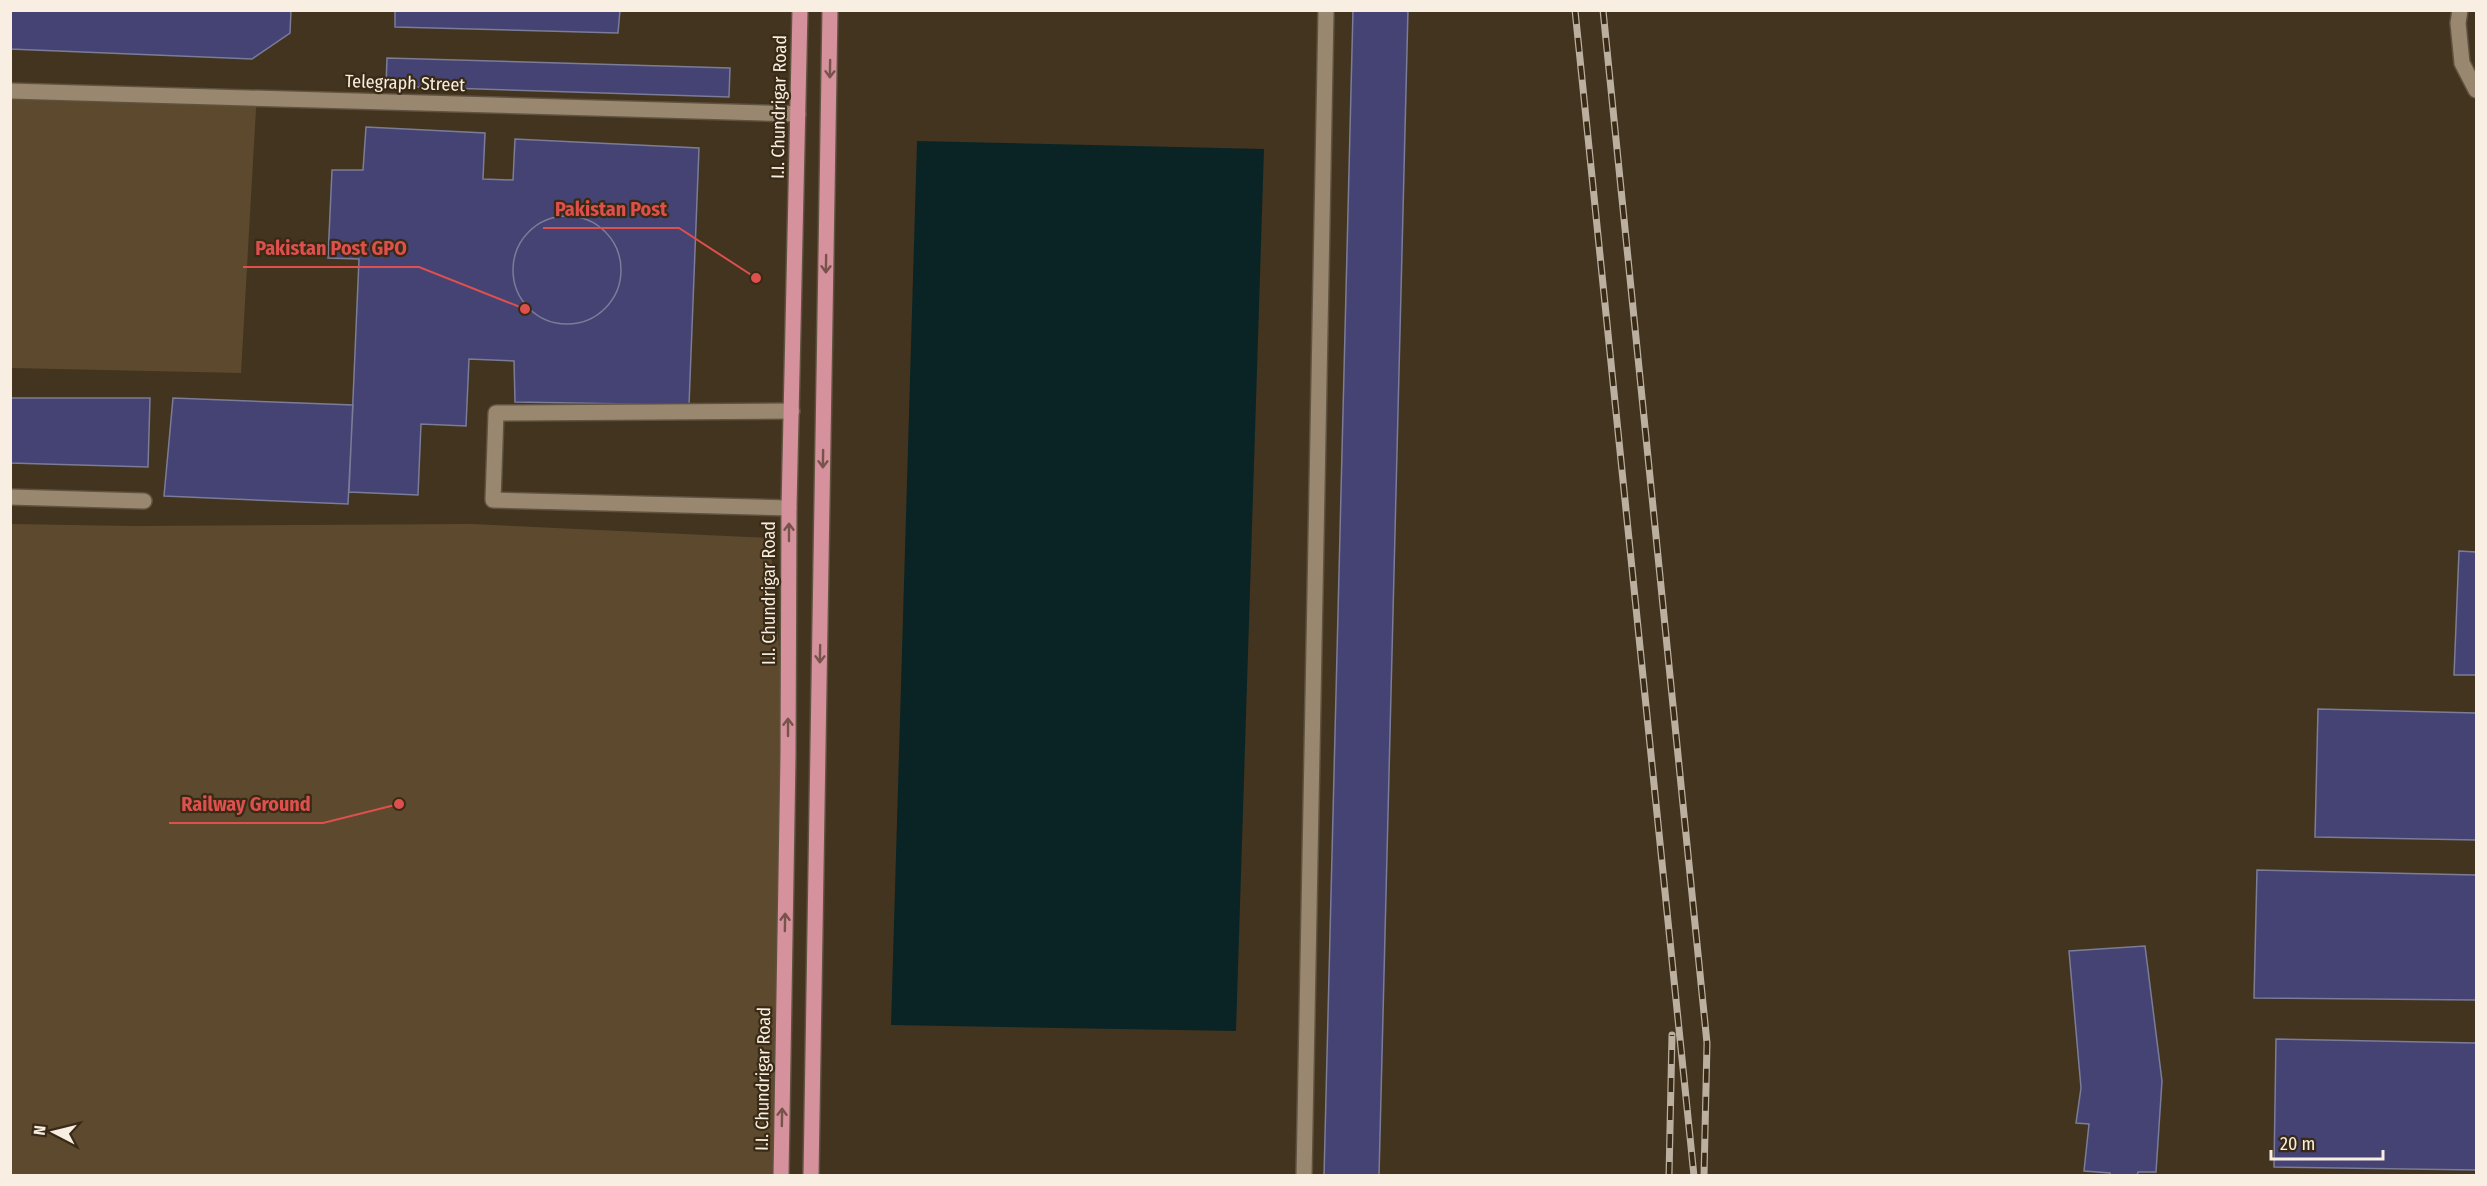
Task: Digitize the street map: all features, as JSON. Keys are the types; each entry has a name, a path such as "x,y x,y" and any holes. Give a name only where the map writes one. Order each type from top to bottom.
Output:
{"main road":[{"name":"I.I. Chundrigar Road","path":"781,1176 788,744 789,508 800,10"},
{"path":"811,1176 831,10"}],"street":[{"path":"1304,1176 1326,10"},
{"path":"2460,10 2458,23 2462,63 2476,90"},
{"name":"Telegraph Street","path":"10,91 798,114"},
{"path":"789,508 493,500 496,413 792,411"},
{"path":"10,497 144,501"}],"shaded area":[{"path":"257,91 241,373 11,368 11,93"},
{"path":"11,524 134,526 472,524 770,538 788,756 781,1175 11,1176"}],"water":[{"path":"917,141 1264,149 1236,1031 891,1025"}],"building":[{"path":"10,10 291,10 290,33 252,59 10,49"},
{"path":"395,10 620,10 618,33 395,27"},
{"path":"1353,10 1408,10 1379,1176 1324,1176"},
{"path":"387,58 730,68 729,97 386,86"},
{"path":"366,127 485,133 483,179 513,180 515,139 699,148 689,405 515,402 514,361 469,359 466,426 421,424 418,495 349,492 359,259 328,258 332,170 363,170"},
{"path":"567,216 588,220 605,232 617,249 621,270 617,291 605,308 588,320 567,324 546,320 529,308 517,291 513,270 517,249 529,232 546,220"},
{"path":"10,398 150,398 148,467 10,463"},
{"path":"173,398 353,405 348,504 164,496"},
{"path":"2459,551 2476,552 2476,675 2454,675"},
{"path":"2318,709 2476,713 2476,840 2315,837"},
{"path":"2257,870 2476,875 2476,1000 2254,998"},
{"path":"2145,946 2162,1081 2156,1172 2138,1172 2137,1176 2110,1176 2110,1173 2084,1171 2089,1124 2076,1123 2081,1088 2069,951"},
{"path":"2276,1039 2476,1043 2476,1170 2274,1167"}],"railway":[{"path":"1575,10 1694,1176"},
{"path":"1603,10 1707,1043 1704,1176"},
{"path":"1669,1176 1672,1035"}],"place":[{"name":"Pakistan Post","path":"756,278"},
{"name":"Pakistan Post GPO","path":"525,309"},
{"name":"Railway Ground","path":"399,804"}]}
